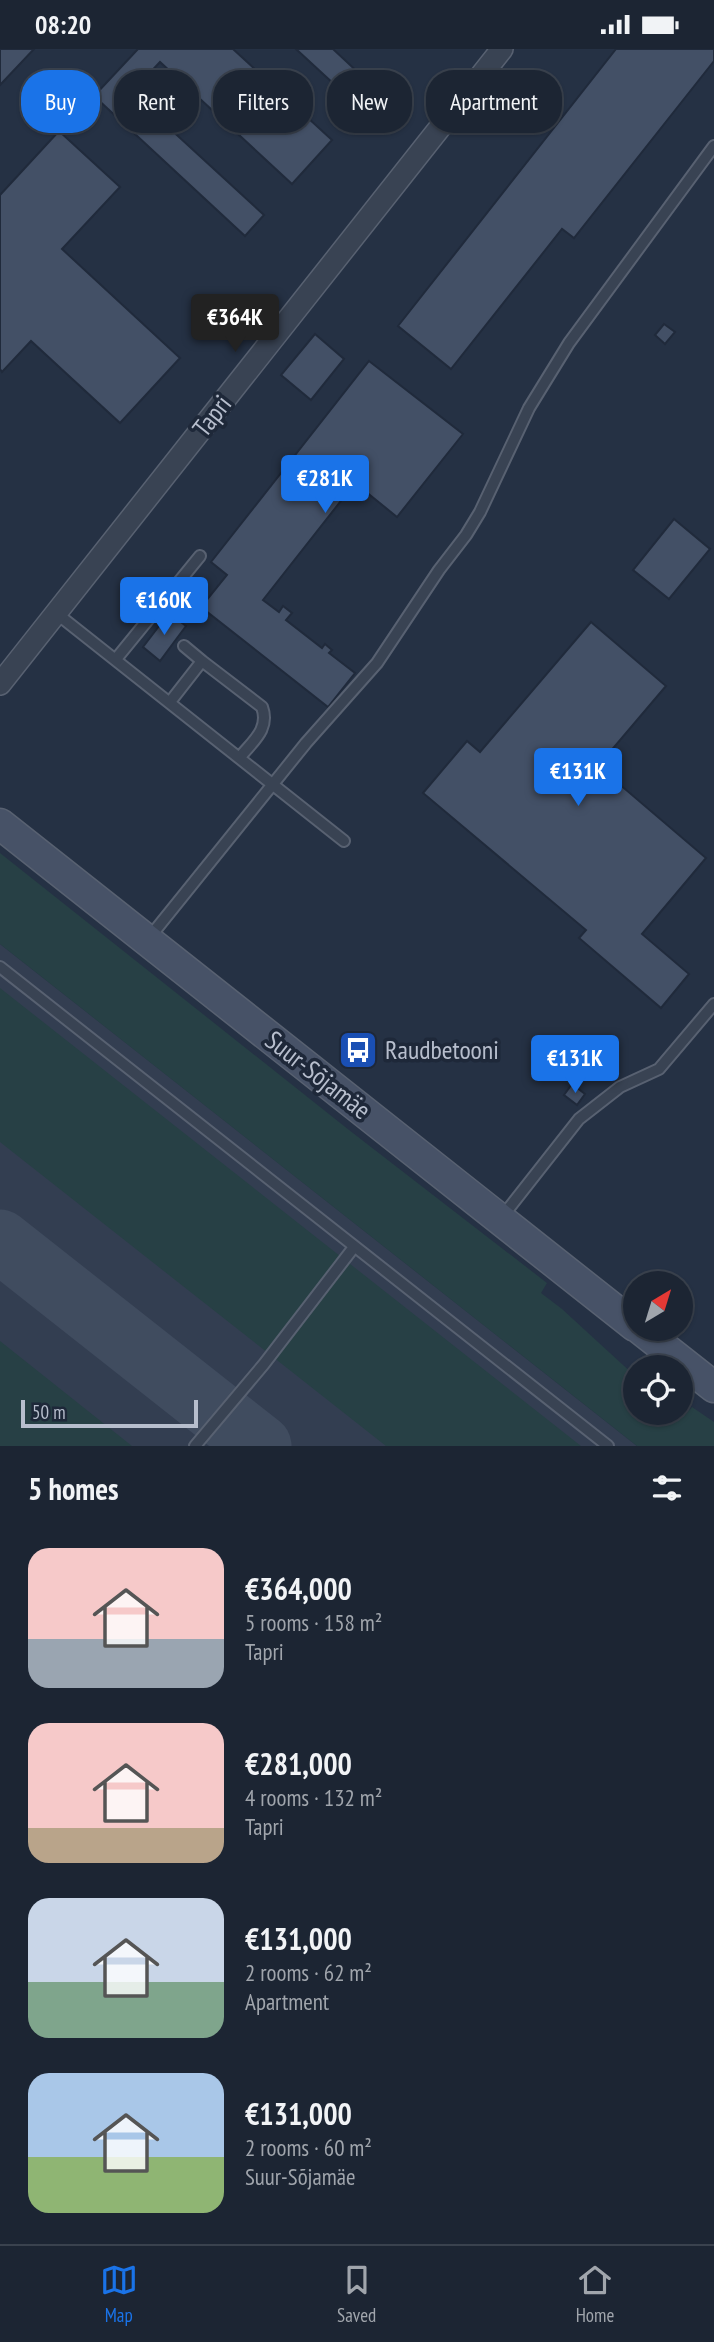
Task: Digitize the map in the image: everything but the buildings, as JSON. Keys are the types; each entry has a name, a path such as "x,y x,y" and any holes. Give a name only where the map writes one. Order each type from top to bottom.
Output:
{"main road":[{"name":"Suur-Sõjamäe","path":"0,824 623,1316"},
{"name":"Suur-Sõjamäe","path":"655,1341 714,1387"}],"street":[{"name":"Tapri","path":"0,684 502,49"}],"lane":[{"path":"147,940 273,784 377,663 480,512 529,408 569,343 714,145"},
{"path":"116,659 200,556"},
{"path":"56,613 344,841"},
{"path":"184,646 262,707 266,717 262,730 240,757"},
{"path":"170,702 202,661"},
{"path":"0,967 608,1446"},
{"path":"500,1219 579,1119 620,1087 659,1069 714,1004"},
{"path":"195,1446 264,1364 355,1247"}],"shaded area":[{"path":"0,944 145,1058 637,1446 0,1446"}],"green space":[{"path":"0,853 547,1283 541,1293 623,1365 623,1425 693,1425 693,1408 714,1422 714,1446 637,1446 0,944"},
{"path":"0,988 581,1446 386,1446 0,1142"},
{"path":"0,1341 132,1446 0,1446"}],"taxiway":[{"path":"0,1241 260,1446"}],"place":[{"name":"Raudbetooni","path":"358,1050"}]}
